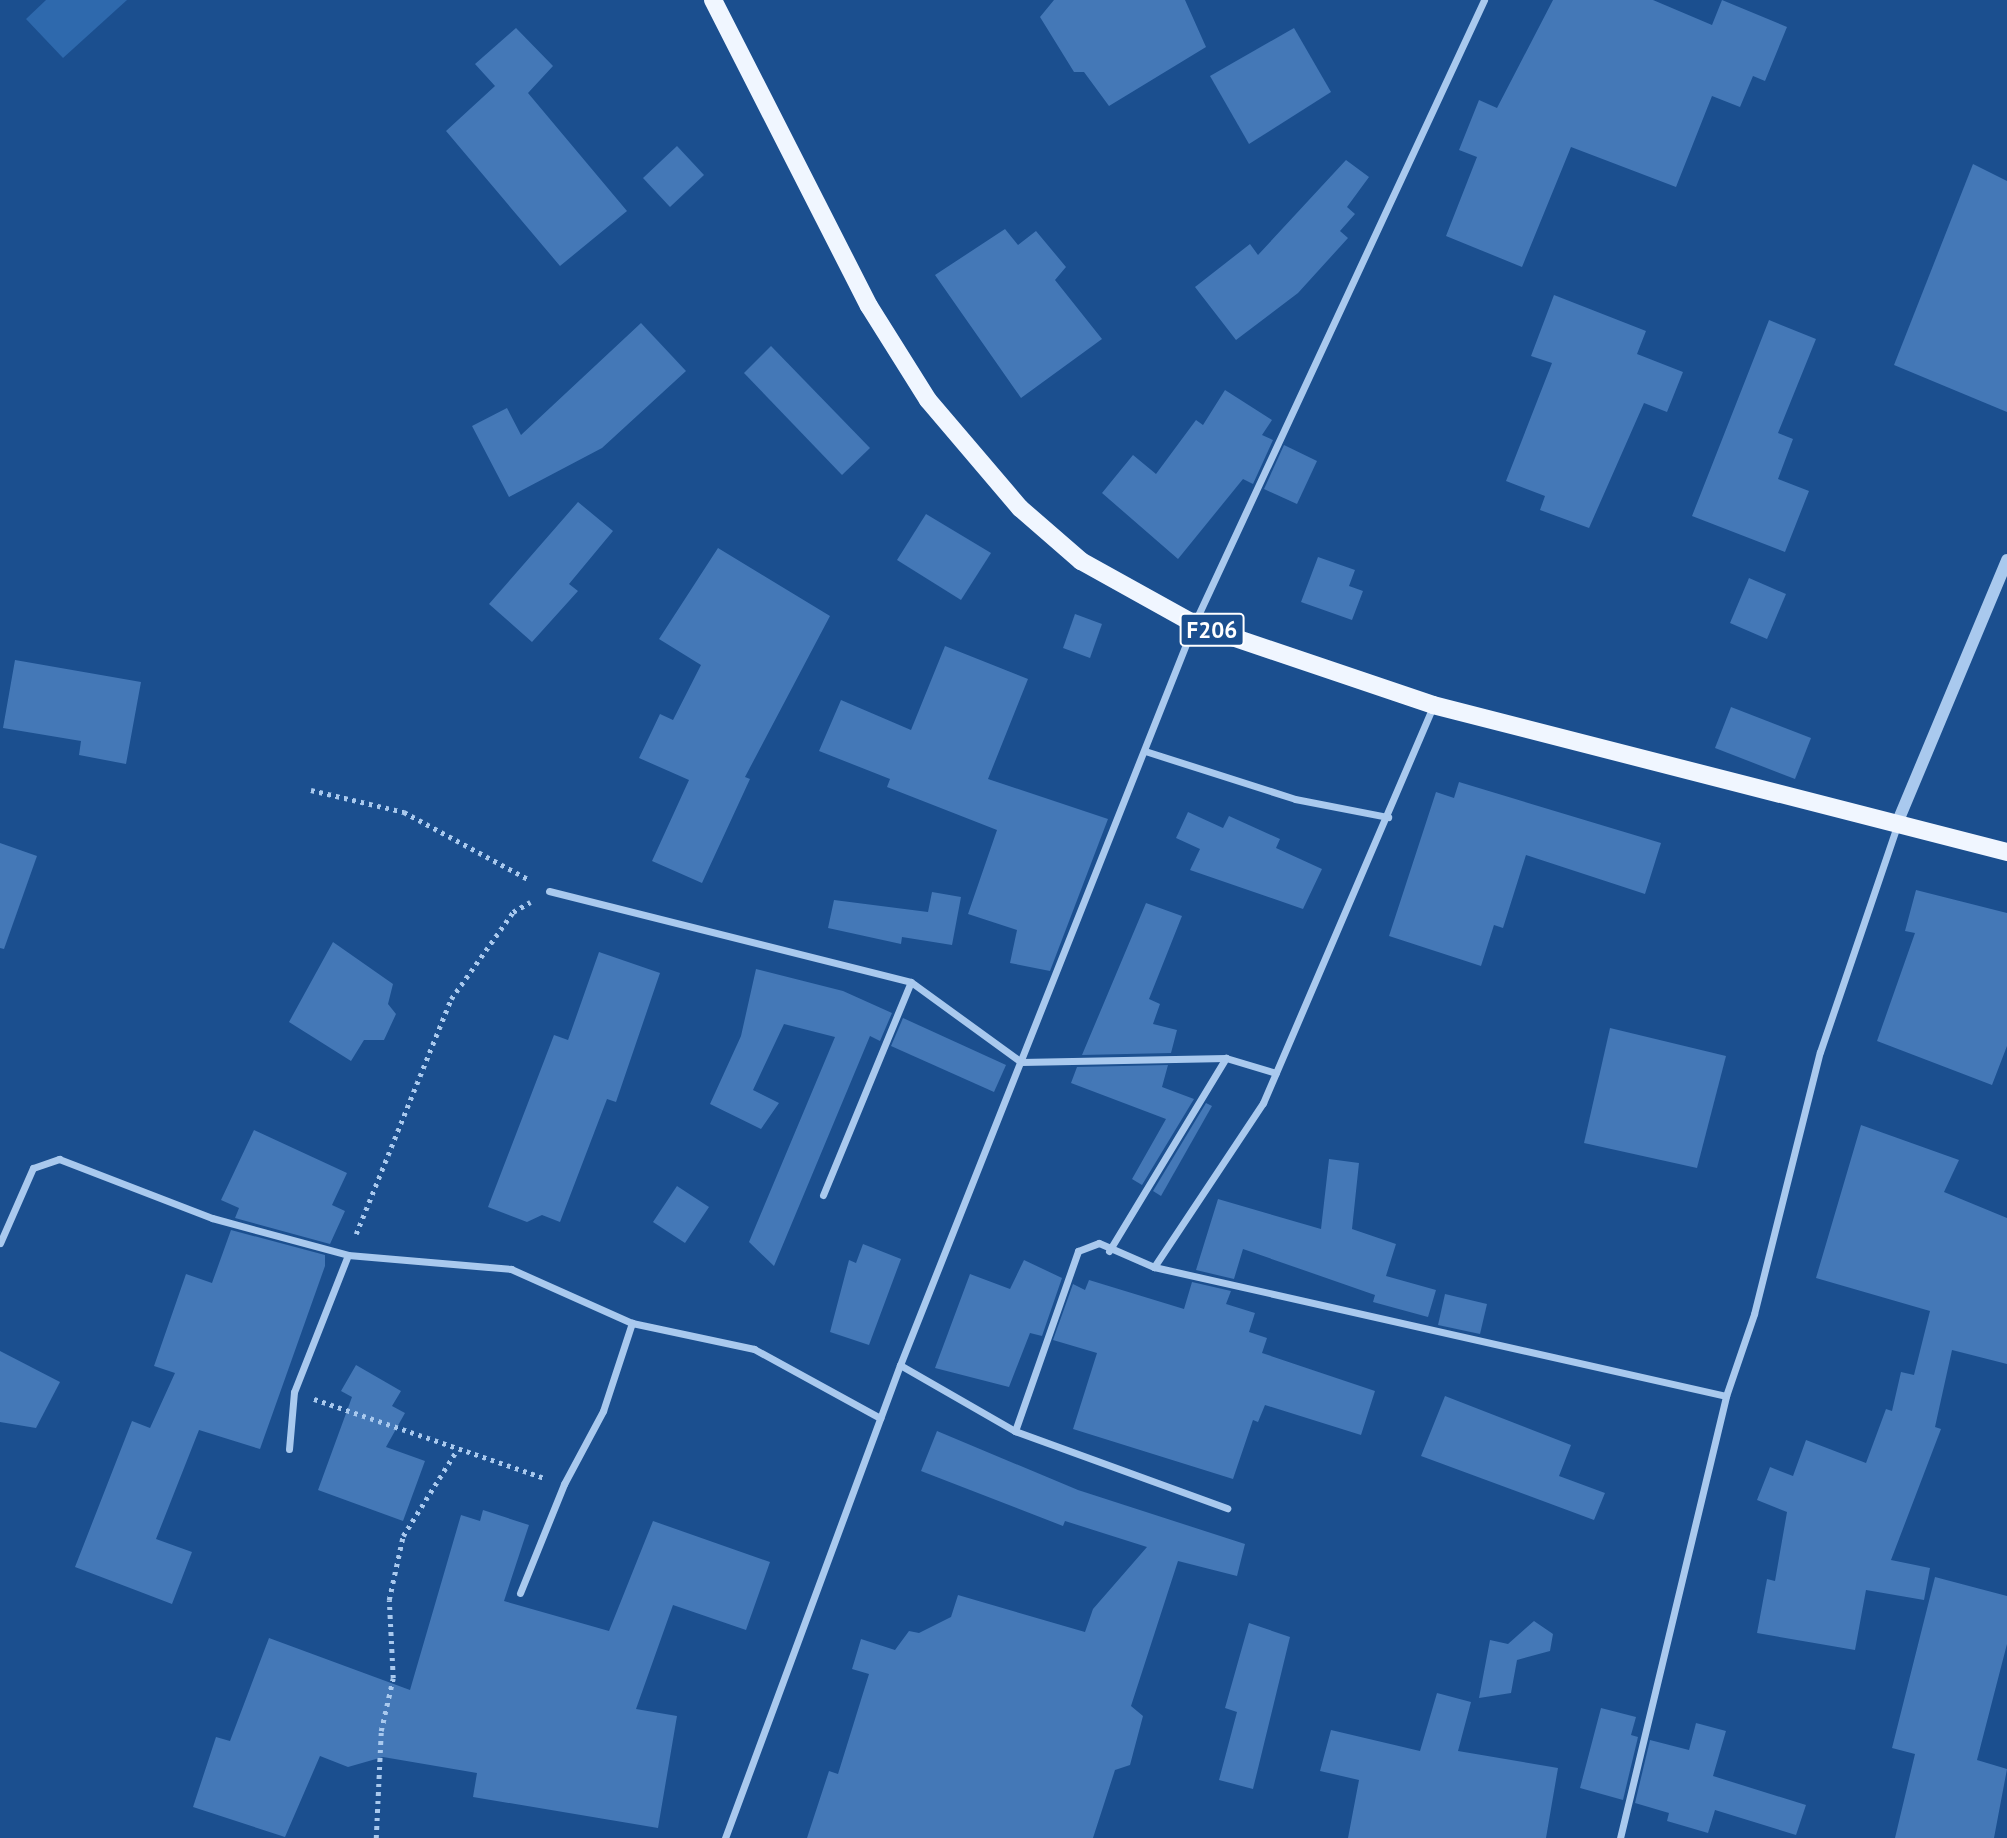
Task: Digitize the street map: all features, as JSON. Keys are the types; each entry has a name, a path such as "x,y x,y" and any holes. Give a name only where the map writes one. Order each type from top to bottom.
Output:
{"main road":[{"name":"F206","path":"713,0 869,306 928,400 1020,508 1081,561 1194,624 1433,705 1898,821 2007,852"}],"street":[{"path":"725,1838 900,1365 1194,624 1484,0"},
{"path":"1620,1838 1726,1396 1754,1314 1820,1052 1898,821 2007,560"},
{"path":"1154,1267 1263,1103 1388,817 1433,705"},
{"path":"1145,751 1295,799 1388,817"},
{"path":"549,891 911,982 1021,1062 1226,1058 1276,1073"},
{"path":"823,1195 911,982"},
{"path":"1109,1251 1226,1058"},
{"path":"0,1243 33,1168 59,1159 212,1218 348,1255 510,1269 632,1323 754,1349 880,1418"},
{"path":"1015,1431 1078,1251 1099,1243 1109,1251 1154,1267 1726,1396"},
{"path":"289,1449 294,1392 348,1255"},
{"path":"520,1593 564,1484 603,1410 632,1323"},
{"path":"900,1365 1015,1431 1227,1508"}],"path":[{"path":"311,790 404,811 549,891"},
{"path":"348,1255 451,999 513,912 549,891"},
{"path":"294,1392 457,1450 564,1484"},
{"path":"376,1838 381,1731 393,1678 389,1600 403,1536 457,1450"}],"shaded area":[{"path":"46,0 127,0 63,58 26,19"}],"building":[{"path":"1054,0 1185,0 1206,47 1109,106 1084,72 1074,72 1040,17"},
{"path":"1553,0 1653,0 1712,25 1722,0 1787,27 1765,81 1753,76 1740,107 1712,96 1676,187 1571,147 1522,267 1446,236 1477,157 1459,150 1479,100 1497,108"},
{"path":"516,28 553,66 528,93 627,211 560,266 446,131 495,86 475,64"},
{"path":"1294,28 1331,92 1249,144 1210,76"},
{"path":"677,146 704,175 670,207 643,178"},
{"path":"1346,160 1369,177 1347,207 1355,214 1340,231 1348,238 1298,293 1236,340 1195,287 1250,244 1258,255"},
{"path":"1973,164 2007,181 2007,412 1894,365"},
{"path":"1005,229 1018,245 1036,231 1066,267 1055,280 1102,339 1021,398 935,275"},
{"path":"1554,295 1646,331 1637,354 1683,372 1667,412 1644,403 1589,528 1540,510 1545,496 1506,481 1552,363 1531,356"},
{"path":"1769,320 1816,339 1778,433 1793,439 1778,479 1809,491 1785,552 1692,516"},
{"path":"641,323 686,371 602,448 509,497 472,426 507,408 521,435"},
{"path":"771,346 870,448 842,475 744,373"},
{"path":"1225,390 1272,420 1262,435 1273,440 1253,484 1243,479 1178,559 1102,493 1133,455 1156,474 1196,420 1203,425"},
{"path":"1284,445 1317,461 1297,504 1264,489"},
{"path":"578,502 613,531 569,584 578,591 532,642 489,604"},
{"path":"926,514 991,553 961,600 897,560"},
{"path":"718,548 830,616 745,777 750,779 702,883 652,861 689,780 639,758 660,714 673,720 701,665 659,639"},
{"path":"1318,557 1355,570 1349,586 1363,591 1352,620 1301,602"},
{"path":"1749,578 1786,594 1767,639 1730,623"},
{"path":"1075,614 1102,624 1090,658 1063,648"},
{"path":"945,646 1028,679 988,779 1108,819 1050,971 1010,963 1017,930 968,914 997,830 887,787 890,779 819,751 841,700 911,730"},
{"path":"15,660 141,682 126,764 79,755 81,741 3,728"},
{"path":"1731,707 1811,738 1795,779 1715,748"},
{"path":"1459,782 1661,843 1645,894 1526,855 1503,928 1494,925 1481,966 1389,936 1436,792 1454,798"},
{"path":"1188,812 1223,828 1229,816 1280,839 1276,848 1322,869 1303,909 1190,870 1200,849 1176,838"},
{"path":"0,843 37,856 4,949 0,948"},
{"path":"1916,890 2007,913 2007,1046 1992,1085 1877,1041 1915,933 1905,931"},
{"path":"932,892 961,897 952,945 902,937 901,944 828,928 834,900 928,912"},
{"path":"1146,903 1182,916 1149,999 1160,1004 1153,1024 1177,1030 1171,1053 1082,1055"},
{"path":"333,942 393,984 388,1004 396,1014 384,1040 364,1040 351,1061 289,1022"},
{"path":"599,952 660,973 616,1102 607,1099 560,1222 542,1215 527,1222 488,1207 554,1035 568,1040"},
{"path":"756,969 843,991 892,1013 880,1041 870,1036 774,1266 749,1242 835,1037 784,1024 753,1090 779,1103 761,1129 710,1104 741,1036"},
{"path":"903,1018 1006,1065 994,1092 891,1046"},
{"path":"1610,1028 1726,1056 1697,1168 1584,1143"},
{"path":"1168,1065 1162,1087 1194,1099 1142,1185 1132,1179 1166,1119 1071,1083 1077,1067"},
{"path":"1206,1103 1212,1106 1161,1196 1153,1191"},
{"path":"1861,1125 1959,1160 1944,1192 2007,1218 2007,1364 1952,1350 1935,1427 1941,1429 1891,1560 1930,1568 1924,1600 1866,1590 1855,1650 1757,1633 1767,1579 1775,1581 1787,1512 1757,1500 1770,1467 1793,1476 1806,1440 1866,1463 1886,1409 1892,1411 1901,1372 1914,1375 1930,1311 1816,1278"},
{"path":"254,1130 347,1173 332,1205 345,1211 330,1244 235,1218 239,1208 221,1200"},
{"path":"1329,1159 1359,1163 1352,1229 1396,1244 1386,1276 1436,1290 1428,1317 1373,1302 1375,1295 1243,1249 1234,1279 1196,1270 1218,1199 1321,1229"},
{"path":"677,1186 709,1207 685,1243 653,1222"},
{"path":"231,1230 325,1255 325,1266 260,1449 199,1430 156,1539 192,1552 172,1604 75,1567 132,1421 150,1428 175,1373 154,1366 186,1274 212,1283"},
{"path":"863,1244 901,1259 869,1345 830,1332 849,1260 856,1263"},
{"path":"1024,1260 1062,1278 1042,1336 1030,1333 1009,1387 935,1368 970,1274 1010,1289"},
{"path":"1089,1280 1184,1309 1192,1282 1231,1291 1226,1304 1255,1313 1249,1332 1267,1338 1262,1353 1375,1391 1361,1435 1265,1405 1258,1422 1253,1420 1233,1479 1073,1429 1097,1353 1053,1340 1073,1284 1085,1290"},
{"path":"1445,1294 1487,1304 1480,1334 1438,1325"},
{"path":"0,1351 60,1382 36,1428 0,1422"},
{"path":"356,1365 401,1391 392,1406 405,1413 386,1447 425,1461 403,1521 318,1490 352,1397 341,1391"},
{"path":"1445,1396 1571,1445 1559,1476 1605,1493 1594,1520 1421,1456"},
{"path":"937,1431 1078,1490 1245,1544 1237,1576 1178,1561 1131,1706 1143,1716 1130,1765 1115,1770 1093,1838 807,1838 829,1771 838,1774 869,1674 852,1669 861,1639 895,1650 909,1631 919,1633 951,1617 958,1595 1085,1632 1093,1609 1147,1547 1065,1521 1063,1526 921,1471"},
{"path":"483,1510 529,1525 504,1601 609,1631 653,1521 770,1562 746,1630 673,1605 636,1709 677,1716 658,1828 473,1797 477,1773 383,1757 348,1767 320,1756 285,1837 193,1807 216,1737 230,1741 269,1638 410,1690 461,1515 480,1521"},
{"path":"1935,1577 2007,1596 2007,1644 1977,1760 2007,1769 1994,1838 1895,1838 1915,1754 1892,1748"},
{"path":"1534,1621 1553,1634 1550,1651 1517,1660 1511,1693 1479,1698 1490,1640 1508,1644"},
{"path":"1249,1623 1290,1637 1253,1789 1219,1780 1237,1712 1225,1708"},
{"path":"1437,1693 1471,1702 1458,1751 1558,1768 1546,1838 1348,1838 1359,1780 1320,1771 1331,1730 1420,1751"},
{"path":"1601,1708 1636,1717 1631,1735 1638,1737 1623,1800 1580,1788"},
{"path":"1696,1723 1726,1731 1713,1776 1806,1805 1796,1835 1715,1810 1708,1833 1667,1821 1669,1813 1635,1803 1650,1740 1689,1750"}]}
